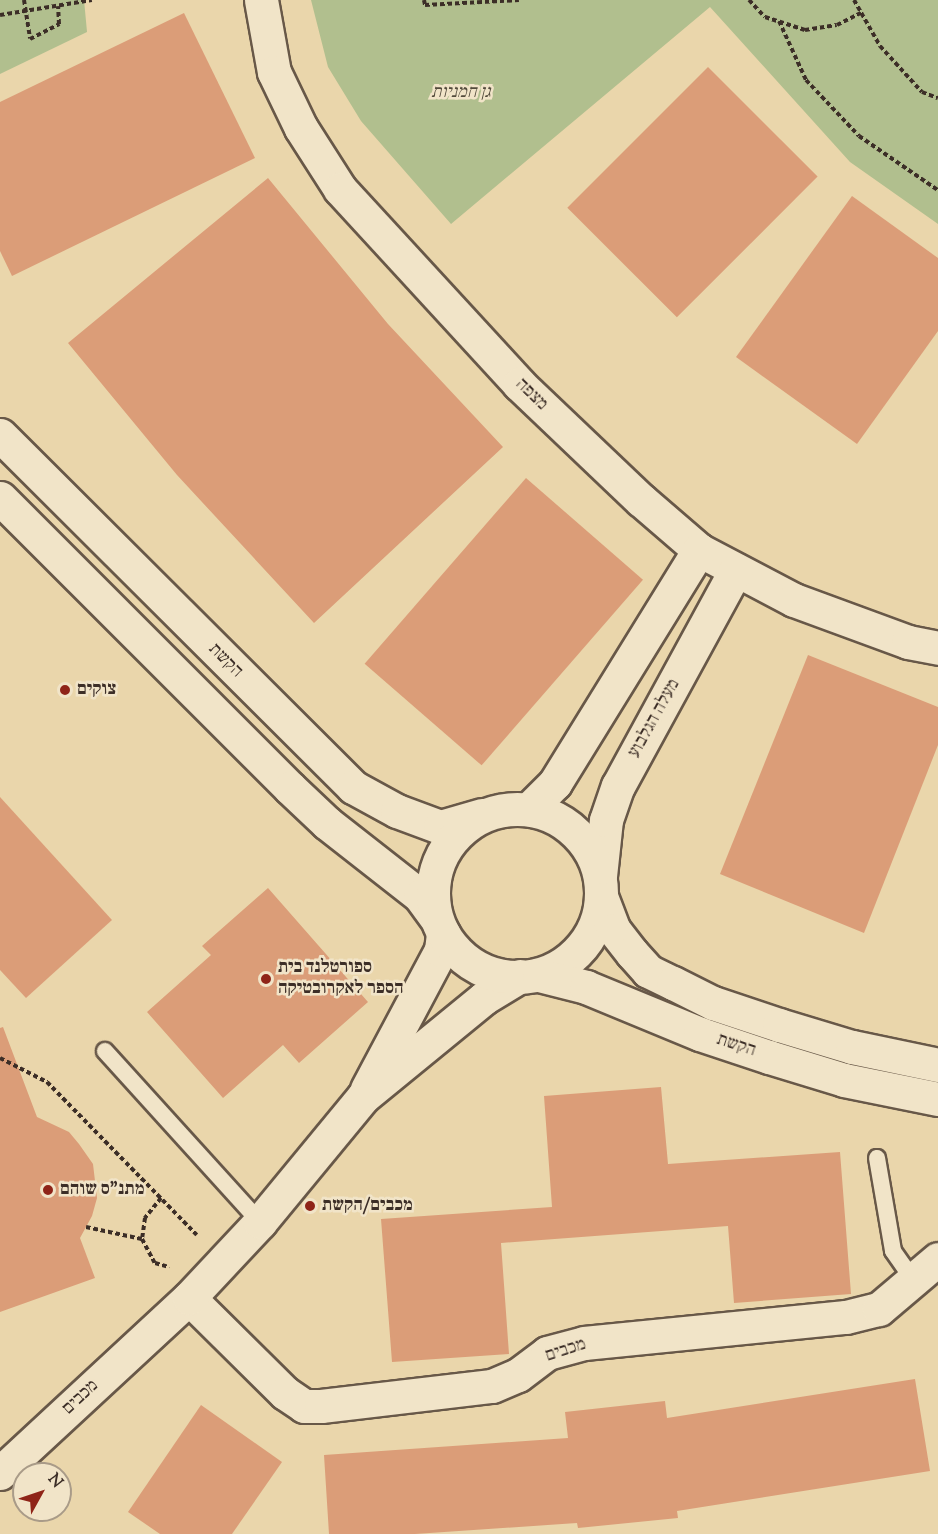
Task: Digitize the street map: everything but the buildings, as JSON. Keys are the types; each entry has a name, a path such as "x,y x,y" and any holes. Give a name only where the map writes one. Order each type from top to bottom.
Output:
{"street":[{"name":"מצפה","path":"261,0 274,72 301,128 340,189 519,384 641,500 699,550 794,600 908,642 938,648"},
{"name":"הקשת","path":"0,435 353,787 397,811 441,827 482,815"},
{"path":"0,498 290,788 327,823 420,896 439,925 457,952 472,965 506,977 530,976 566,963 585,945 598,922 601,887 593,854 573,829 553,816 529,809 501,809 482,815 463,827 442,853 433,882 439,925"},
{"path":"529,809 555,783 699,550"},
{"name":"מעלה הגלבוע","path":"601,887 606,820 618,786 736,570"},
{"name":"הקשת","path":"601,887 614,930 648,971 713,1003 779,1025 852,1047 938,1065"},
{"name":"מכבים","path":"363,1097 401,1021 441,950 439,925"},
{"name":"הקשת","path":"530,976 586,987 700,1034 844,1080 938,1099"},
{"name":"מכבים","path":"0,1473 189,1298 260,1222 363,1097 484,998 530,976"},
{"name":"מכבים","path":"189,1298 285,1393 304,1406 321,1406 492,1386 518,1375 547,1353 584,1343 846,1317 879,1309 938,1259"}],"lane":[{"path":"105,1051 260,1222"},
{"path":"877,1158 893,1251 913,1280"}],"path":[{"path":"24,0 30,39 59,24 58,6"},
{"path":"0,15 92,0"},
{"path":"424,0 425,5 519,0"},
{"path":"749,0 765,16 805,30 837,25 861,13"},
{"path":"854,0 880,45 922,92 938,98"},
{"path":"778,21 806,80 859,135 938,190"},
{"path":"0,1058 47,1082 223,1261"},
{"path":"154,1263 142,1239 145,1218 161,1198"},
{"path":"86,1227 142,1239"}],"green space":[{"path":"0,0 84,0 87,32 0,74"},
{"name":"גן חמניות","path":"311,0 938,0 938,224 850,162 710,7 451,224 361,121 328,67"}],"place":[{"name":"צוקים","path":"65,690"},
{"name":"ספורטלנד בית הספר לאקרובטיקה","path":"266,979"},
{"name":"מתנ\"ס שוהם","path":"48,1190"},
{"name":"מכבים/הקשת","path":"310,1206"}]}
